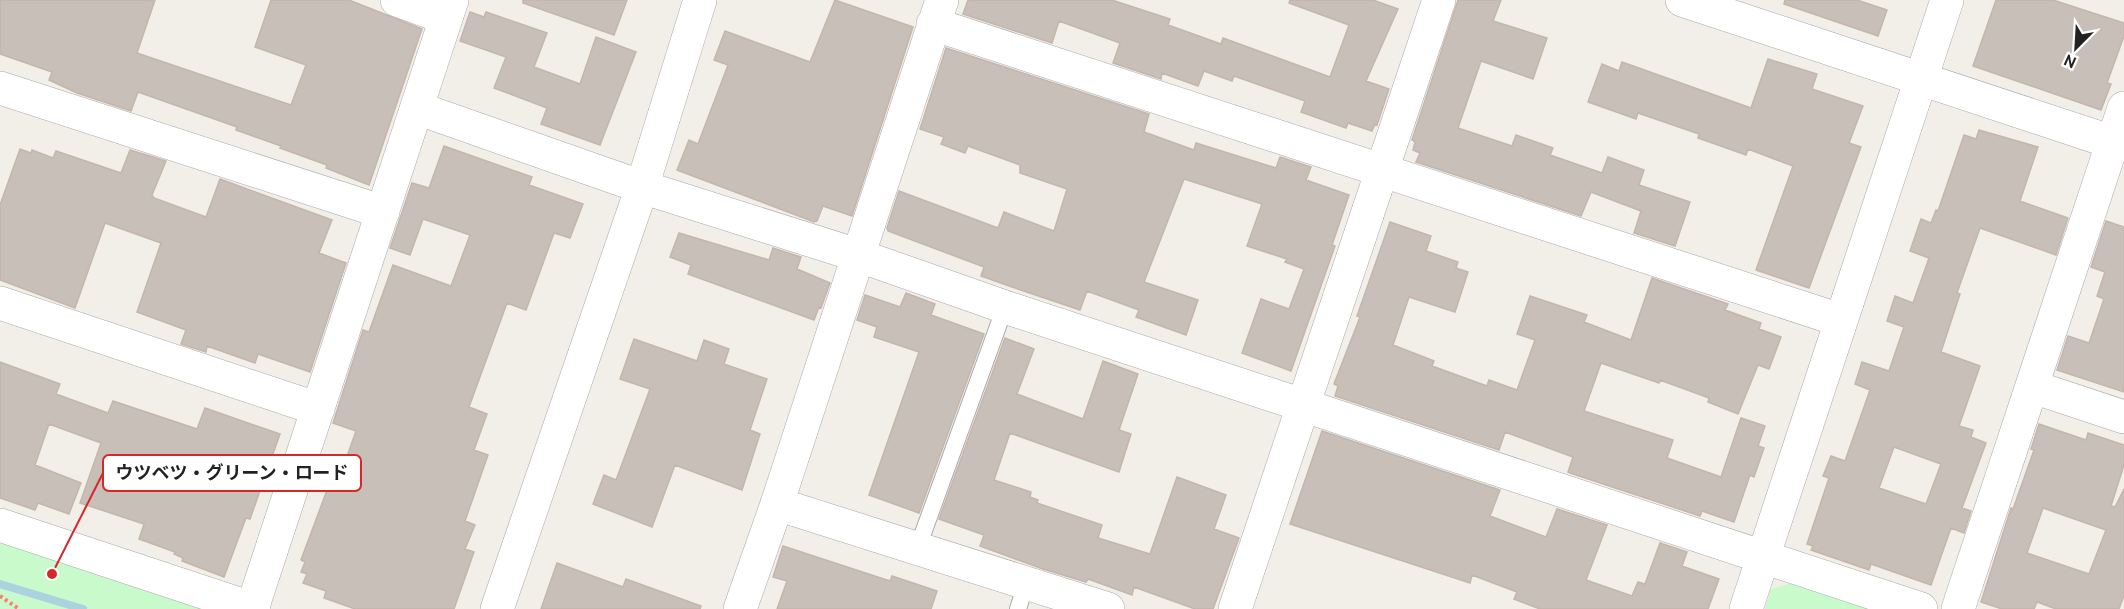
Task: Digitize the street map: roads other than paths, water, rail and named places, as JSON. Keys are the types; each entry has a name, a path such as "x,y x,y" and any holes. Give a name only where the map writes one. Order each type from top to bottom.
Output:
{"street":[{"path":"0,525 253,609 449,9 397,0"},
{"path":"497,609 642,187 700,0"},
{"path":"1235,609 1301,405 1383,171 1439,0"},
{"path":"1682,0 2118,144"},
{"path":"1746,609 1947,0"},
{"path":"740,609 777,504 937,12 1383,171 1840,320"},
{"path":"0,88 383,212"},
{"path":"417,108 642,187 857,255 1005,307 1921,609"},
{"path":"1958,609 2118,144 2124,108"},
{"path":"0,303 318,409"},
{"path":"2033,387 2124,417"},
{"path":"777,504 918,547 1022,596 1108,609"}],"lane":[{"path":"918,547 1005,307"}],"waterway":[{"path":"0,584 83,609"}],"place":[{"name":"ウツベツ・グリーン・ロード","path":"52,574"}]}
